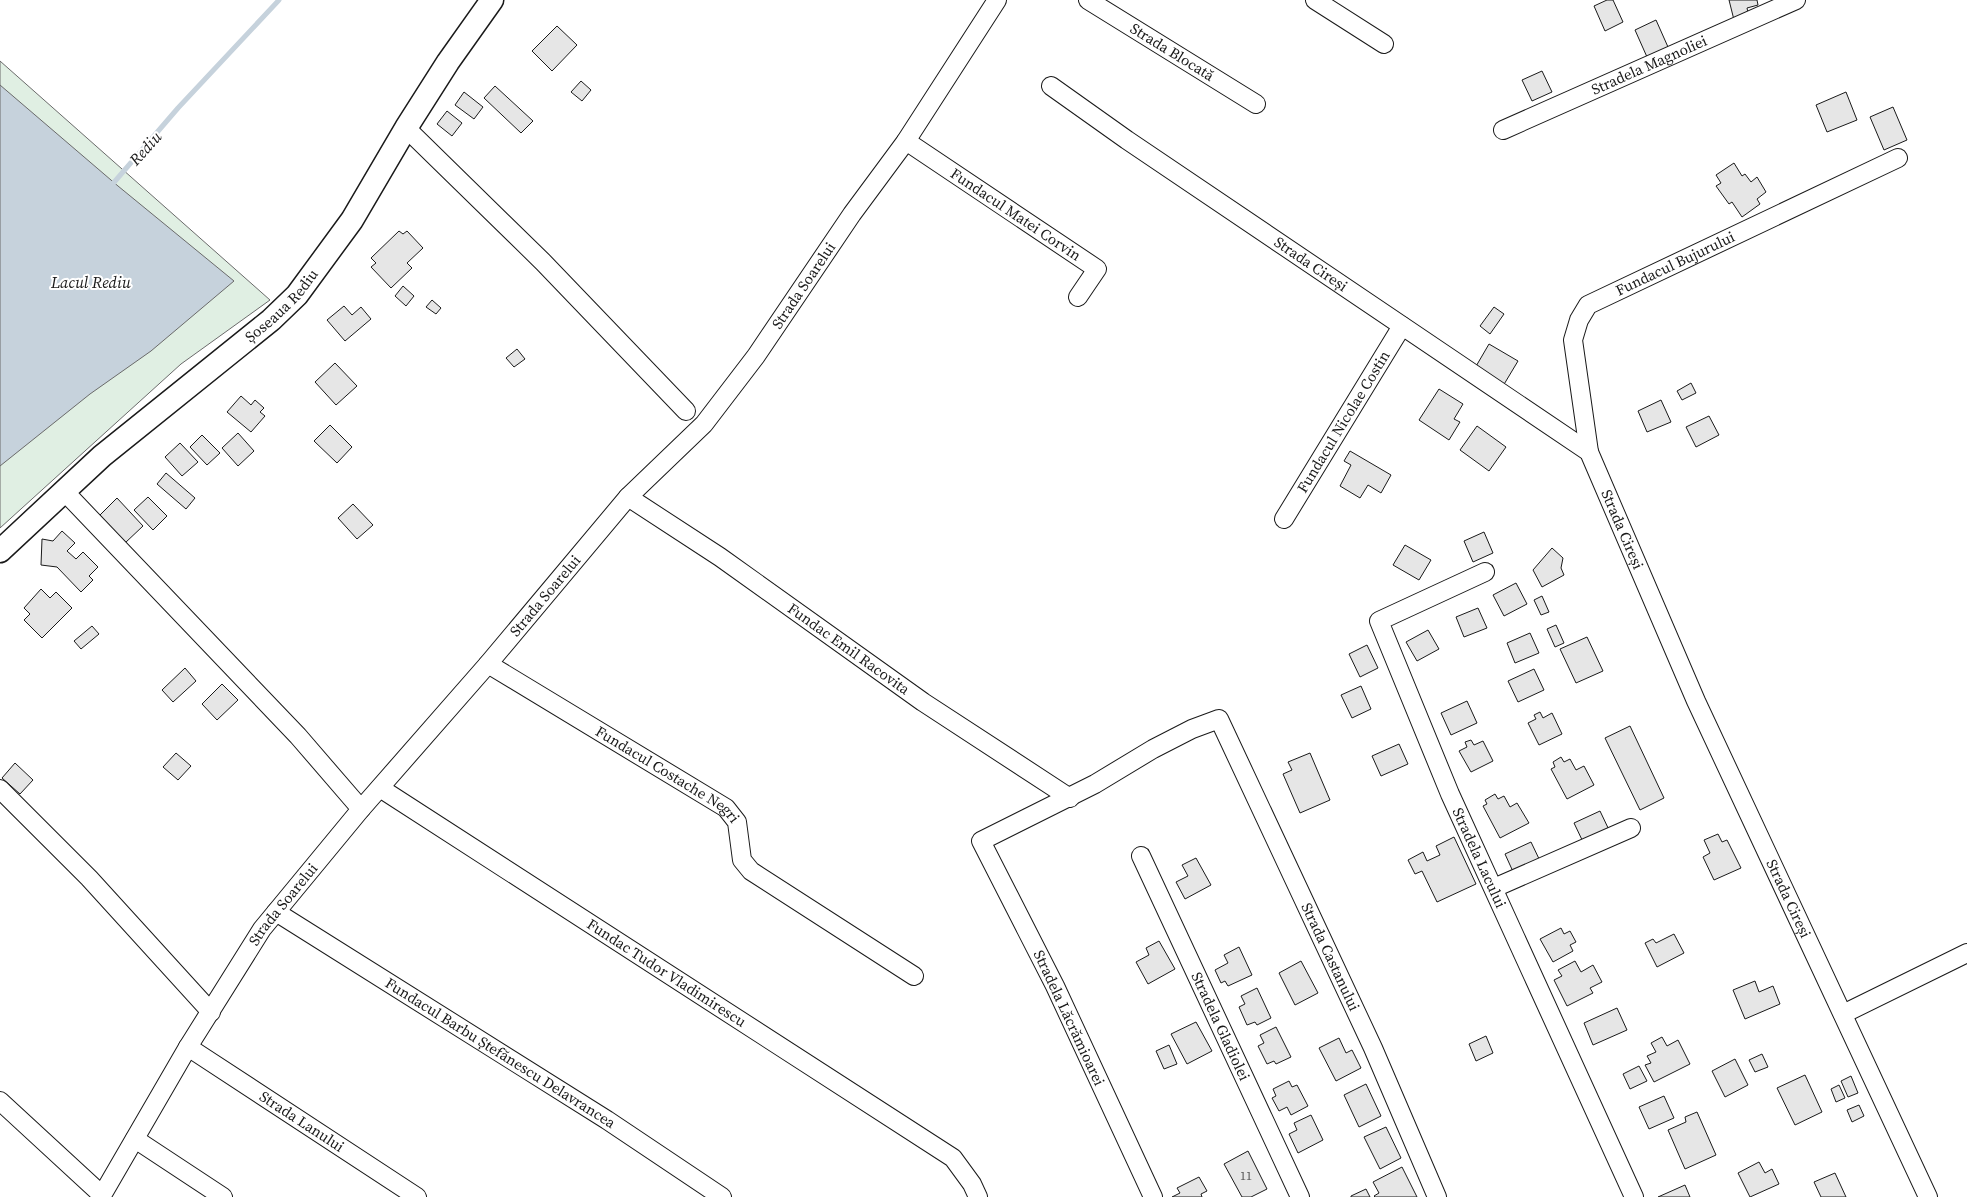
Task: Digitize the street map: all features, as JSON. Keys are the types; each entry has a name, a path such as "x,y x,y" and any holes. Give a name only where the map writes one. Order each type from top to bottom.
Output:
{"main road":[{"name":"Șoseaua Rediu","path":"0,551 102,456 271,320 297,295 352,220 406,128 448,62 492,0"}],"street":[{"name":"Strada Soarelui","path":"102,1196 188,1047 212,1012 262,929 361,809 488,664 628,497 704,424 756,356 852,214 906,141 997,0"},
{"name":"Strada Blocată","path":"1088,0 1256,104"},
{"path":"1315,0 1384,44"},
{"name":"Stradela Magnoliei","path":"1504,130 1796,0"},
{"name":"Strada Cireși","path":"1051,86 1127,140 1589,452 1696,701 1928,1197"},
{"path":"406,128 543,262 686,411"},
{"name":"Fundacul Matei Corvin","path":"906,141 1097,269 1078,297"},
{"name":"Fundacul Bujurului","path":"1589,452 1573,340 1579,320 1588,305 1898,158"},
{"name":"Fundacul Nicolae Costin","path":"1284,519 1402,326"},
{"path":"64,491 298,736 361,809"},
{"name":"Fundac Emil Racovita","path":"628,497 720,557 923,702 1070,798"},
{"name":"Stradela Lacului","path":"1485,572 1380,621 1450,794 1634,1197"},
{"name":"Fundacul Costache Negri","path":"488,664 726,808 737,822 742,860 751,870 914,976"},
{"name":"Strada Castanului","path":"1070,798 1153,749 1192,729 1219,719 1373,1048 1437,1197"},
{"name":"Fundac Tudor Vladimirescu","path":"380,788 954,1158 972,1184 978,1197"},
{"path":"0,789 89,878 212,1012"},
{"name":"Stradela Lăcrămioarei","path":"1070,798 981,841 1056,986 1153,1197"},
{"path":"1494,888 1631,828"},
{"name":"Stradela Gladiolei","path":"1141,856 1300,1197"},
{"name":"Fundacul Barbu Ștefănescu Delavrancea","path":"276,912 607,1120 722,1197"},
{"path":"1842,1014 1967,953"},
{"name":"Strada Lanului","path":"188,1047 417,1197"},
{"path":"0,1101 102,1196"},
{"path":"135,1139 223,1197"}],"green space":[{"name":"Lacul Rediu","path":"0,61 270,300 181,364 0,528"}],"water":[{"name":"Lacul Rediu","path":"0,85 118,186 234,281 151,351 90,394 0,466"}],"building":[{"path":"1607,0 1613,0 1623,22 1605,31 1594,6"},
{"path":"1729,0 1757,0 1758,5 1747,8 1749,17 1734,20"},
{"path":"1656,20 1668,47 1647,57 1635,30"},
{"path":"557,26 577,45 552,71 532,51"},
{"path":"1542,71 1552,92 1532,101 1522,80"},
{"path":"581,81 591,90 582,101 571,92"},
{"path":"495,86 533,121 521,133 484,98"},
{"path":"464,92 483,107 474,119 455,105"},
{"path":"1846,92 1857,120 1827,132 1816,105"},
{"path":"1893,107 1907,140 1884,150 1870,117"},
{"path":"447,111 462,123 452,136 437,124"},
{"path":"1734,163 1742,176 1745,174 1751,182 1757,177 1766,192 1757,199 1760,204 1742,217 1732,202 1729,204 1716,186 1721,183 1716,175"},
{"path":"399,231 403,234 407,231 423,248 407,263 412,268 391,288 371,267 376,263 371,258"},
{"path":"403,286 414,296 406,306 395,296"},
{"path":"432,300 441,308 436,314 426,307"},
{"path":"344,306 352,315 361,307 371,319 345,341 327,320"},
{"path":"1494,307 1504,314 1490,334 1480,326"},
{"path":"1489,344 1518,361 1503,386 1475,368"},
{"path":"517,349 525,359 514,367 506,358"},
{"path":"335,363 357,386 336,405 315,382"},
{"path":"1691,383 1696,393 1682,400 1677,391"},
{"path":"1439,389 1463,404 1454,419 1460,422 1449,440 1419,420"},
{"path":"241,396 251,405 255,400 264,408 260,412 265,416 251,432 227,412"},
{"path":"1661,400 1671,422 1647,432 1638,411"},
{"path":"1709,416 1719,435 1696,447 1686,427"},
{"path":"330,425 352,447 337,463 314,441"},
{"path":"1477,426 1506,447 1489,471 1460,450"},
{"path":"238,433 254,451 238,466 222,448"},
{"path":"202,435 220,453 207,465 190,447"},
{"path":"180,443 198,462 182,476 165,457"},
{"path":"1350,451 1391,475 1381,493 1368,485 1360,498 1340,486 1351,465 1344,461"},
{"path":"166,473 195,498 186,509 157,484"},
{"path":"148,497 167,516 153,530 134,510"},
{"path":"117,498 143,526 125,543 99,516"},
{"path":"353,504 373,525 357,539 338,518"},
{"path":"62,531 75,543 67,551 76,559 83,552 98,567 89,576 93,580 81,592 57,567 41,565 42,539 53,541"},
{"path":"1484,532 1493,553 1473,562 1464,541"},
{"path":"1405,545 1431,560 1419,580 1393,565"},
{"path":"1552,548 1563,558 1561,568 1564,575 1542,587 1533,570"},
{"path":"1516,583 1527,604 1504,616 1493,595"},
{"path":"41,589 50,598 56,592 72,608 42,638 24,620 30,614 24,608"},
{"path":"1542,596 1549,612 1541,615 1534,600"},
{"path":"1478,608 1487,628 1464,637 1456,617"},
{"path":"1556,625 1564,643 1555,647 1547,629"},
{"path":"92,626 99,634 81,649 74,641"},
{"path":"1428,630 1439,649 1417,661 1406,642"},
{"path":"1530,633 1539,653 1515,663 1507,643"},
{"path":"1587,637 1603,671 1576,683 1560,649"},
{"path":"1367,645 1378,668 1360,677 1349,654"},
{"path":"185,668 196,681 173,702 162,690"},
{"path":"1534,669 1544,690 1518,702 1508,681"},
{"path":"222,684 238,700 217,720 202,704"},
{"path":"1361,686 1371,709 1352,718 1341,695"},
{"path":"1467,701 1477,723 1451,735 1441,713"},
{"path":"1540,712 1543,718 1552,713 1562,734 1539,745 1528,723 1536,719 1534,715"},
{"path":"1630,726 1664,798 1640,810 1605,738"},
{"path":"1471,740 1474,745 1483,741 1493,761 1471,772 1459,751 1467,747 1465,742"},
{"path":"1399,744 1408,764 1381,776 1372,756"},
{"path":"176,753 191,766 178,780 163,767"},
{"path":"1310,753 1330,800 1300,813 1283,774 1292,770 1288,762"},
{"path":"1561,757 1564,762 1570,759 1576,770 1584,766 1594,785 1567,799 1551,769 1555,767 1553,762"},
{"path":"15,763 33,780 20,794 2,778"},
{"path":"1495,794 1498,799 1504,796 1510,807 1517,803 1529,823 1500,838 1483,806 1487,804 1485,800"},
{"path":"1600,811 1610,832 1584,844 1574,823"},
{"path":"1718,834 1722,842 1727,840 1741,868 1714,880 1703,857 1710,853 1704,840"},
{"path":"1454,837 1476,884 1437,902 1422,871 1415,874 1408,860 1423,852 1427,861 1440,855 1436,846"},
{"path":"1531,842 1541,863 1515,876 1505,854"},
{"path":"1196,858 1211,885 1185,899 1176,882 1188,876 1182,865"},
{"path":"1561,928 1564,934 1570,931 1576,942 1570,945 1573,951 1553,962 1540,939"},
{"path":"1674,934 1684,953 1657,967 1645,943 1653,939 1656,943"},
{"path":"1159,941 1175,969 1148,984 1136,962 1149,955 1146,948"},
{"path":"1239,947 1252,975 1228,986 1225,981 1221,983 1215,970 1228,963 1224,955"},
{"path":"1301,961 1318,993 1295,1005 1279,973"},
{"path":"1575,961 1581,972 1593,965 1602,982 1590,988 1593,993 1567,1006 1554,980 1562,976 1558,970"},
{"path":"1755,981 1759,992 1773,986 1780,1004 1745,1019 1733,990"},
{"path":"1257,988 1271,1018 1257,1025 1255,1022 1247,1025 1239,1007 1245,1004 1241,996"},
{"path":"1617,1008 1627,1030 1593,1045 1584,1023"},
{"path":"1196,1022 1212,1051 1187,1064 1171,1034"},
{"path":"1276,1027 1291,1057 1276,1064 1274,1061 1267,1064 1258,1046 1264,1043 1260,1035"},
{"path":"1486,1036 1493,1053 1476,1061 1469,1044"},
{"path":"1662,1037 1667,1046 1678,1040 1690,1064 1654,1082 1645,1065 1651,1063 1647,1056 1656,1052 1651,1043"},
{"path":"1339,1038 1346,1053 1352,1050 1361,1068 1336,1081 1319,1048"},
{"path":"1169,1045 1177,1064 1164,1069 1156,1051"},
{"path":"1762,1054 1768,1067 1755,1072 1749,1060"},
{"path":"1735,1059 1748,1085 1725,1097 1712,1071"},
{"path":"1639,1066 1647,1081 1630,1089 1623,1074"},
{"path":"1805,1075 1822,1112 1795,1125 1777,1088"},
{"path":"1851,1076 1858,1093 1848,1097 1841,1081"},
{"path":"1289,1081 1292,1087 1297,1085 1308,1106 1291,1115 1287,1107 1279,1111 1272,1098 1276,1096 1273,1089"},
{"path":"1366,1084 1381,1116 1359,1127 1344,1095"},
{"path":"1839,1085 1845,1098 1836,1102 1831,1089"},
{"path":"1664,1096 1674,1118 1649,1129 1639,1107"},
{"path":"1859,1105 1864,1116 1852,1122 1847,1110"},
{"path":"1697,1112 1716,1155 1685,1169 1668,1130 1686,1122 1685,1117"},
{"path":"1311,1115 1323,1140 1298,1153 1289,1134 1297,1130 1294,1123"},
{"path":"1386,1127 1401,1158 1380,1169 1364,1137"},
{"path":"1248,1151 1267,1189 1251,1197 1242,1197 1224,1164"},
{"path":"1759,1162 1765,1173 1772,1169 1779,1184 1750,1197 1738,1173"},
{"path":"1402,1167 1417,1197 1375,1197 1379,1193 1373,1182"},
{"path":"1835,1173 1846,1197 1821,1197 1814,1182"},
{"path":"1199,1177 1207,1191 1201,1194 1202,1197 1172,1197 1180,1193 1177,1188"},
{"path":"1685,1185 1690,1197 1658,1197"},
{"path":"1366,1189 1370,1197 1351,1197 1351,1196"}],"waterway":[{"name":"Rediu","path":"110,187 178,108 279,0"}]}
